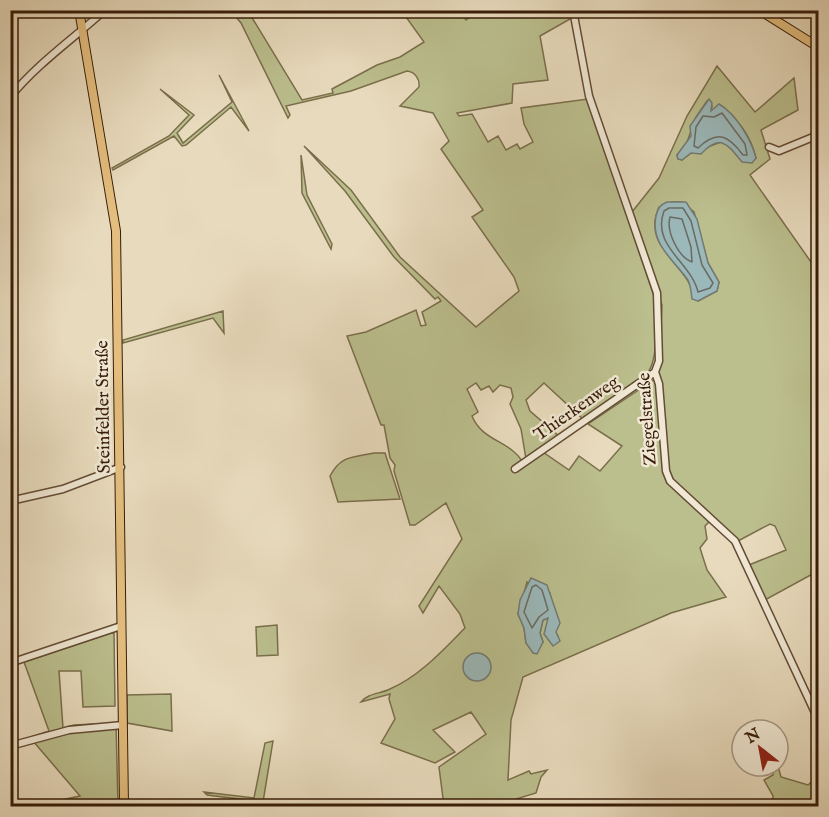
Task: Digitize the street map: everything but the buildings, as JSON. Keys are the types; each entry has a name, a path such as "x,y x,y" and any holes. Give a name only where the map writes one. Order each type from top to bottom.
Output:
{"main road":[{"name":"Steinfelder Straße","path":"79,10 116,229 124,807"},
{"path":"759,10 819,47"}],"street":[{"path":"10,97 38,66 105,10"},
{"name":"Ziegelstraße","path":"573,10 589,96 657,293 659,361 655,372 659,384 666,471 670,481 735,541 819,719"},
{"path":"769,147 779,151 819,135"},
{"name":"Thierkenweg","path":"515,469 655,372"},
{"path":"10,501 63,489 121,467"},
{"path":"10,663 122,626"},
{"path":"10,746 69,730 123,725"}],"green space":[{"path":"231,11 248,11 302,100 333,93 332,89 377,65 400,57 424,42 406,17 415,11 459,11 466,20 479,11 570,11 572,18 540,36 548,80 513,84 512,103 457,113 459,116 472,114 488,142 498,136 506,150 517,144 520,149 533,142 524,124 521,108 588,99 654,296 656,326 654,358 647,374 584,420 544,383 526,400 530,411 560,437 540,450 569,470 579,456 600,471 622,446 588,424 655,379 664,472 711,520 705,526 707,539 700,548 707,570 726,597 671,613 523,677 511,720 508,780 529,771 531,774 547,770 541,777 536,793 493,806 444,806 439,767 486,734 471,712 433,730 455,752 435,763 381,743 395,719 389,699 390,694 361,702 411,677 465,628 460,614 439,586 423,613 419,606 462,539 446,503 415,525 410,525 394,471 395,465 390,458 384,425 381,425 347,336 366,332 416,310 421,326 426,325 422,312 441,301 438,297 435,299 394,257 345,191 304,146 351,190 400,257 476,327 519,291 514,277 472,217 483,210 441,149 449,141 433,113 400,106 419,87 415,74 407,71 351,91 286,106 290,115 288,118 241,23","holes":["476,383 481,390 489,386 493,392 500,385 511,388 513,397 510,404 521,429 526,459 522,461 511,449 482,431 477,424 472,416 478,412 467,389","527,582 550,593 558,636 549,639 545,634 549,618 543,620 540,633 543,642 526,643 524,628 518,614"]},
{"path":"717,66 755,112 794,78 798,110 761,130 770,159 750,175 818,272 818,385 814,390 818,406 818,571 765,600 749,565 786,550 775,526 770,524 738,541 676,484 668,471 659,376 662,305 632,212 659,178 687,116","holes":["707,101 712,106 711,111 717,108 737,121 751,142 756,158 721,142 691,153 682,160 678,159 677,155 686,145 696,117","672,202 682,202 694,212 708,263 719,282 717,291 698,301 688,281 657,238 655,219 659,207"]},
{"path":"219,75 249,131 231,107 186,145 182,146 174,136 113,170 112,168 169,136 189,115 160,89 194,115 177,133 183,143 232,102"},
{"path":"301,155 307,195 332,244 331,249 302,193"},
{"path":"223,311 224,333 213,318 123,343 123,340"},
{"path":"385,453 400,499 338,502 330,476 334,469 348,458"},
{"path":"277,625 278,655 257,656 256,627"},
{"path":"114,632 115,706 83,707 81,671 59,671 63,728 74,725 116,723 118,806 81,806 75,803 32,806 80,796 33,741 19,741 49,731 24,662"},
{"path":"171,694 172,731 127,723 127,695"},
{"path":"273,741 263,802 207,795 204,792 254,798 265,743"},
{"path":"818,776 818,806 772,806 773,796 764,780 784,778 808,785"}],"water":[{"path":"709,99 712,103 711,111 719,104 742,128 756,158 752,163 742,162 723,143 714,144 701,154 691,153 682,160 678,159 677,155 691,136 690,126"},
{"path":"667,202 686,202 697,219 708,263 719,282 717,291 698,301 692,299 688,280 665,251 656,235 657,213"},
{"path":"531,578 547,585 560,623 556,632 560,641 553,646 544,634 548,618 543,620 540,633 543,642 537,654 533,653 526,643 524,628 518,614 520,600"},
{"path":"477,653 487,657 491,667 487,677 477,681 467,677 463,667 467,657"}]}
